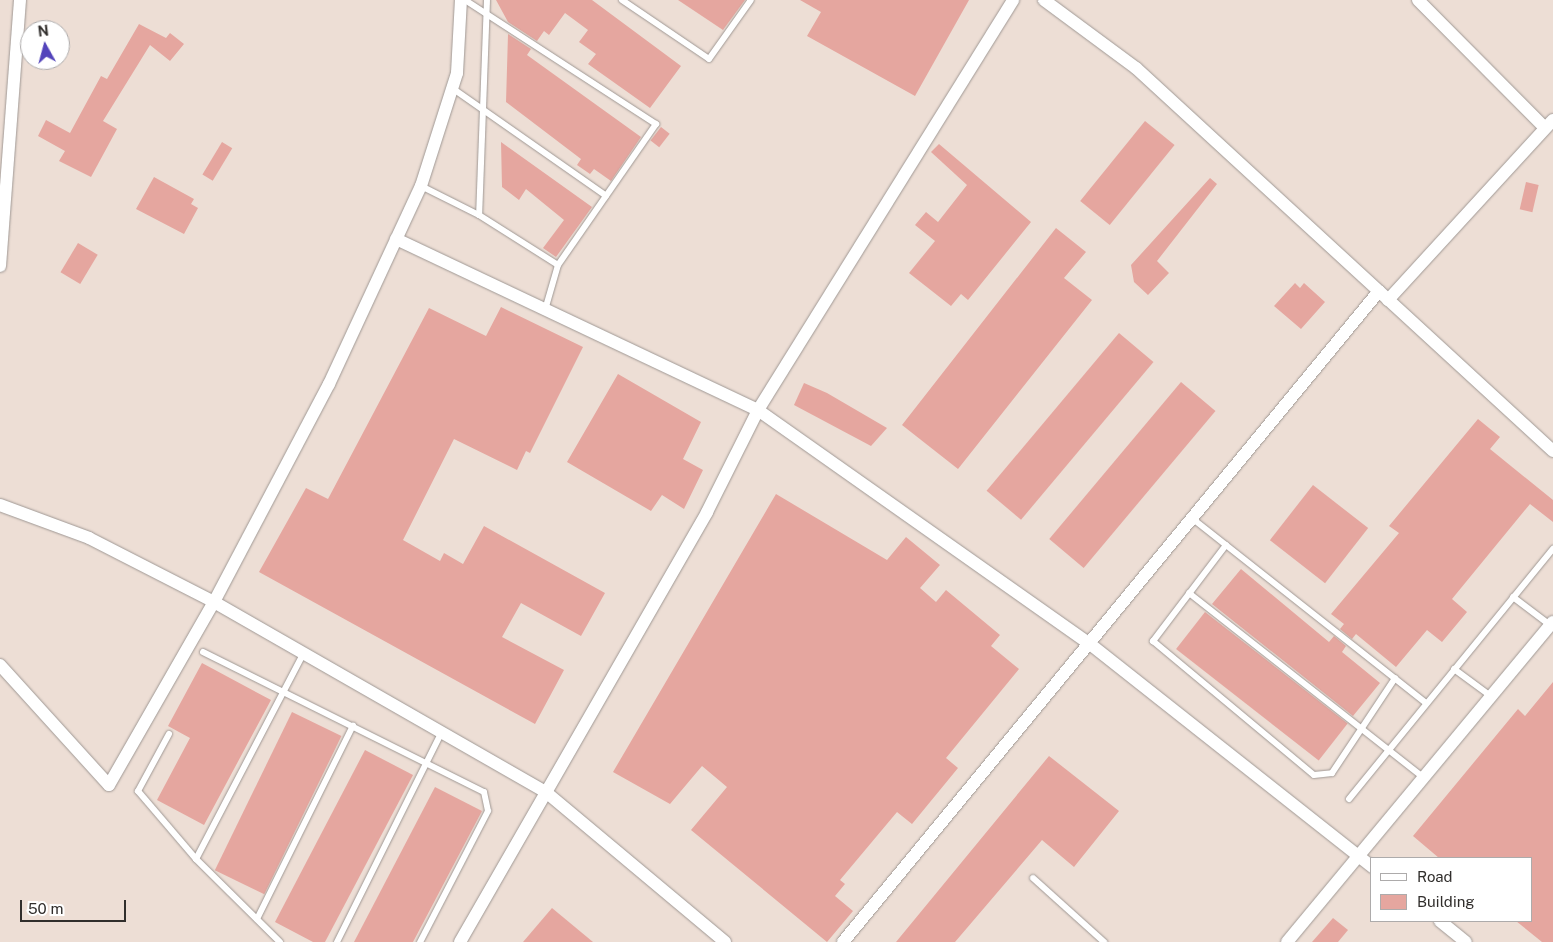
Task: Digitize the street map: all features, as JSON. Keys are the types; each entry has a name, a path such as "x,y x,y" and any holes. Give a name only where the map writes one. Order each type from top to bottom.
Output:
{"street":[{"path":"0,266 20,0"},
{"path":"0,665 109,785 214,602 328,384 421,186 457,73 461,0"},
{"path":"460,942 707,512 758,410 1013,0"},
{"path":"1044,0 1136,68 1553,452"},
{"path":"843,942 1192,519 1383,296 1549,124 1418,0"},
{"path":"396,239 758,410 1090,644 1370,865"},
{"path":"0,505 89,538 214,602 442,731 547,793 725,942"},
{"path":"1287,942 1426,779 1552,623"},
{"path":"1441,922 1466,942"}],"lane":[{"path":"465,0 656,124 558,265 545,310"},
{"path":"480,215 487,0"},
{"path":"622,0 710,60 751,0"},
{"path":"452,88 483,106 606,196"},
{"path":"421,186 480,215 558,265"},
{"path":"1192,519 1426,702"},
{"path":"1226,545 1153,641 1314,775 1332,772 1395,678"},
{"path":"1350,799 1389,752 1426,702 1553,549"},
{"path":"1189,593 1389,752 1426,779"},
{"path":"1513,597 1552,623"},
{"path":"203,652 480,789 489,806 420,942"},
{"path":"196,859 304,652"},
{"path":"1454,669 1492,697"},
{"path":"257,919 353,726"},
{"path":"337,942 442,731"},
{"path":"169,734 138,791 196,859 280,942"},
{"path":"1033,878 1104,942"}],"shaded area":[{"path":"0,0 1553,0 1553,942 0,942"}],"building":[{"path":"496,0 592,0 681,66 650,108 588,64 596,54 579,42 588,30 565,13 549,35 544,31 537,41 508,22"},
{"path":"678,0 745,0 723,30"},
{"path":"800,0 969,0 915,96 807,36 821,12"},
{"path":"139,24 166,38 170,33 184,44 170,61 150,45 103,121 117,129 91,177 59,161 65,151 38,136 46,120 70,133 101,76 107,79"},
{"path":"508,34 531,49 527,55 641,137 611,181 594,169 590,174 577,165 581,159 506,102"},
{"path":"1145,121 1175,145 1110,225 1080,201"},
{"path":"661,127 670,134 659,147 651,140"},
{"path":"222,142 232,148 213,181 202,175"},
{"path":"501,142 592,207 556,257 543,248 564,220 526,189 519,200 502,187"},
{"path":"939,144 1031,222 968,300 961,294 951,306 909,273 935,241 915,225 926,212 938,222 967,185 931,152"},
{"path":"154,177 194,199 191,204 198,208 184,234 136,209"},
{"path":"1210,178 1217,184 1157,261 1169,273 1148,295 1134,282 1131,265"},
{"path":"1526,182 1539,185 1532,212 1520,209"},
{"path":"1056,228 1086,252 1064,278 1092,300 958,469 902,425"},
{"path":"78,243 98,255 80,284 60,272"},
{"path":"1295,283 1300,288 1304,283 1325,302 1301,329 1274,306"},
{"path":"501,307 583,347 530,453 526,451 517,470 454,439 403,540 440,561 444,553 463,564 484,526 605,593 581,636 521,603 502,637 564,670 535,724 259,572 306,488 328,499 429,308 486,336"},
{"path":"1119,333 1153,362 1021,520 987,491"},
{"path":"618,374 701,422 683,459 703,470 684,509 662,495 651,511 567,462"},
{"path":"1181,382 1215,411 1084,568 1049,539"},
{"path":"804,383 827,393 887,428 871,446 794,405"},
{"path":"1478,419 1500,437 1490,449 1553,500 1553,522 1530,504 1452,599 1467,612 1442,642 1427,630 1396,667 1356,634 1352,639 1340,629 1344,624 1331,614 1399,533 1389,526"},
{"path":"1313,485 1368,528 1325,583 1270,540"},
{"path":"776,494 887,560 906,537 940,565 920,588 936,602 946,590 1000,635 991,646 1019,669 946,758 958,768 912,824 897,812 840,880 845,884 835,896 853,911 827,942 691,830 727,787 702,766 670,804 613,772"},
{"path":"1241,569 1329,642 1334,636 1346,646 1342,652 1380,683 1353,716 1212,604"},
{"path":"1205,612 1348,723 1319,760 1176,649"},
{"path":"202,663 271,700 204,825 157,800 190,738 168,726"},
{"path":"1553,682 1553,942 1542,942 1517,922 1533,922 1533,857 1438,857 1413,836 1518,709 1525,716"},
{"path":"292,712 341,736 264,894 215,870"},
{"path":"365,750 413,775 325,942 313,942 275,922"},
{"path":"1049,756 1119,811 1074,867 1042,840 955,942 896,942"},
{"path":"435,787 482,811 413,942 354,942"},
{"path":"552,908 593,942 523,942"},
{"path":"1333,918 1348,930 1338,942 1312,942"}]}
